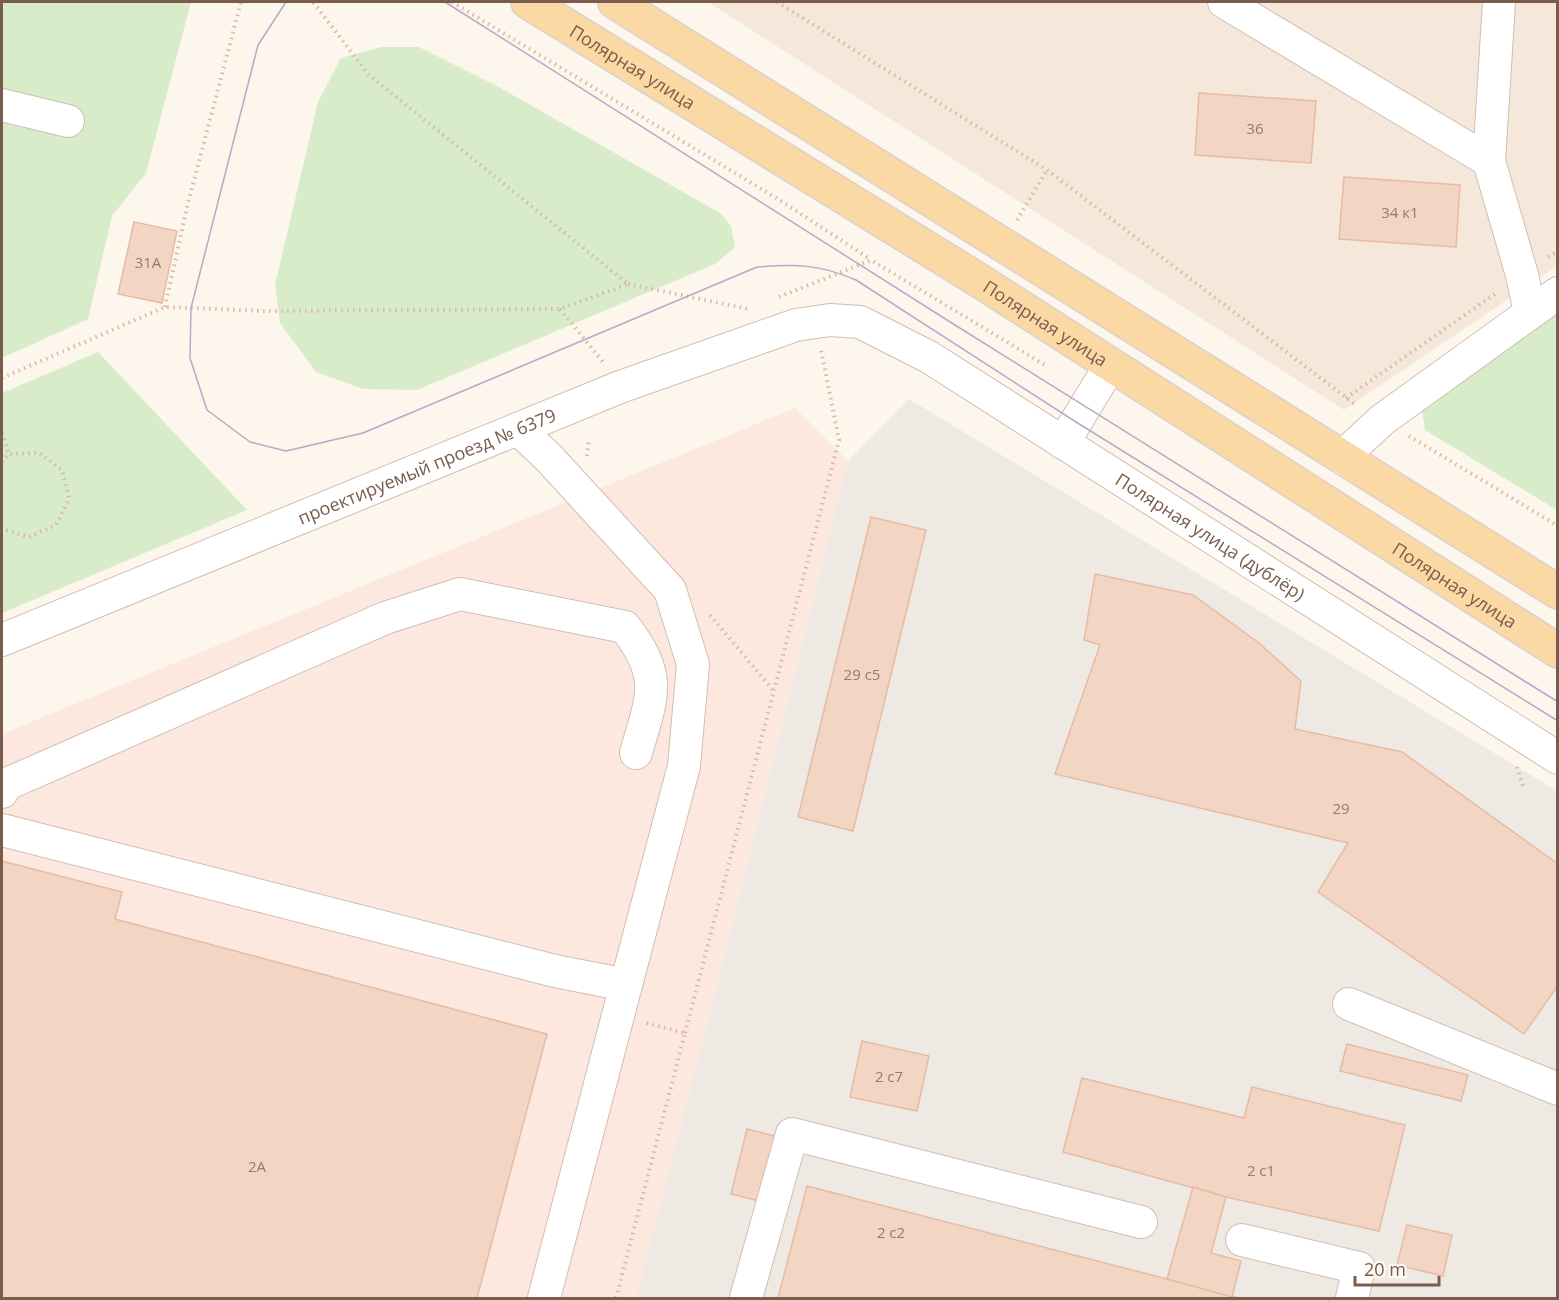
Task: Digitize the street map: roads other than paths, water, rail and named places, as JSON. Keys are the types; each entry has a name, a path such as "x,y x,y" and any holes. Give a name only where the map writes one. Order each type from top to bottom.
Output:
{"main road":[{"name":"Полярная улица","path":"528,2 980,281 1557,651"},
{"path":"615,2 1557,592"}],"street":[{"path":"1224,2 1489,161"},
{"path":"1499,2 1489,161 1522,274 1530,312"},
{"path":"2,105 68,121"},
{"path":"1344,460 1353,446 1382,420 1557,293"},
{"name":"проектируемый проезд № 6379","path":"2,640 620,387 796,325 830,320 860,322"},
{"name":"Полярная улица (дублёр)","path":"860,322 929,357 1557,758"},
{"path":"1063,443 1110,366"},
{"path":"518,429 670,590 693,664 684,766 544,1299"},
{"path":"2,792 7,784 385,618 460,594 625,627 643,651 654,689 636,753"},
{"path":"2,830 546,969 626,985"},
{"path":"1349,1004 1557,1089"},
{"path":"746,1299 792,1134 1140,1222"},
{"path":"1242,1240 1359,1268 1352,1299"}],"tram line":[{"path":"286,2 258,45 191,308 190,358 207,410 250,442 286,451 363,433 757,267 819,268 856,280 1076,422 1558,721"},
{"path":"445,2 947,320 1558,702"}]}
